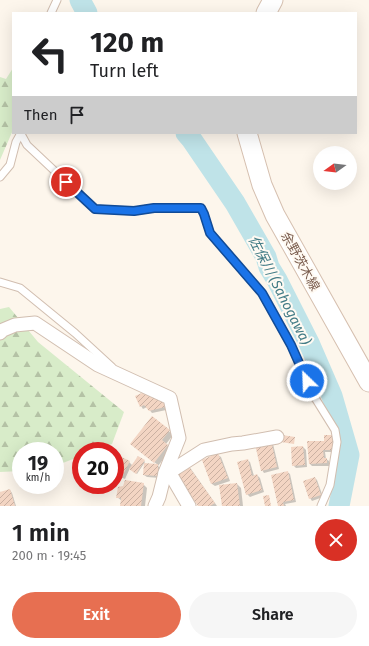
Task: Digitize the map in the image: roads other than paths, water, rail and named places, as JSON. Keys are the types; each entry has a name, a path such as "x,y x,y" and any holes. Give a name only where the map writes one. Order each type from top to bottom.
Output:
{"main road":[{"path":"267,12 273,0"},
{"name":"余野茨木線","path":"247,134 262,185 275,215 369,382"}],"street":[{"path":"0,333 3,330 15,325 35,323 98,365 170,398 179,438 155,506"},
{"path":"166,472 176,468 204,450 277,437"},
{"path":"166,472 189,506"}],"lane":[{"path":"51,12 57,0"},
{"path":"0,177 10,165 16,142 20,134"},
{"path":"21,134 27,146 95,209 134,211 154,208 201,208 210,233 262,293 291,345 312,392 335,430 337,442 330,485 321,506"},
{"path":"0,282 20,288 75,333 126,379"}],"waterway":[{"name":"佐保川 (Sahogawa)","path":"80,0 86,12"},
{"name":"佐保川 (Sahogawa)","path":"187,134 235,203 266,257 269,267 309,343 332,396 349,455 339,506"}]}
